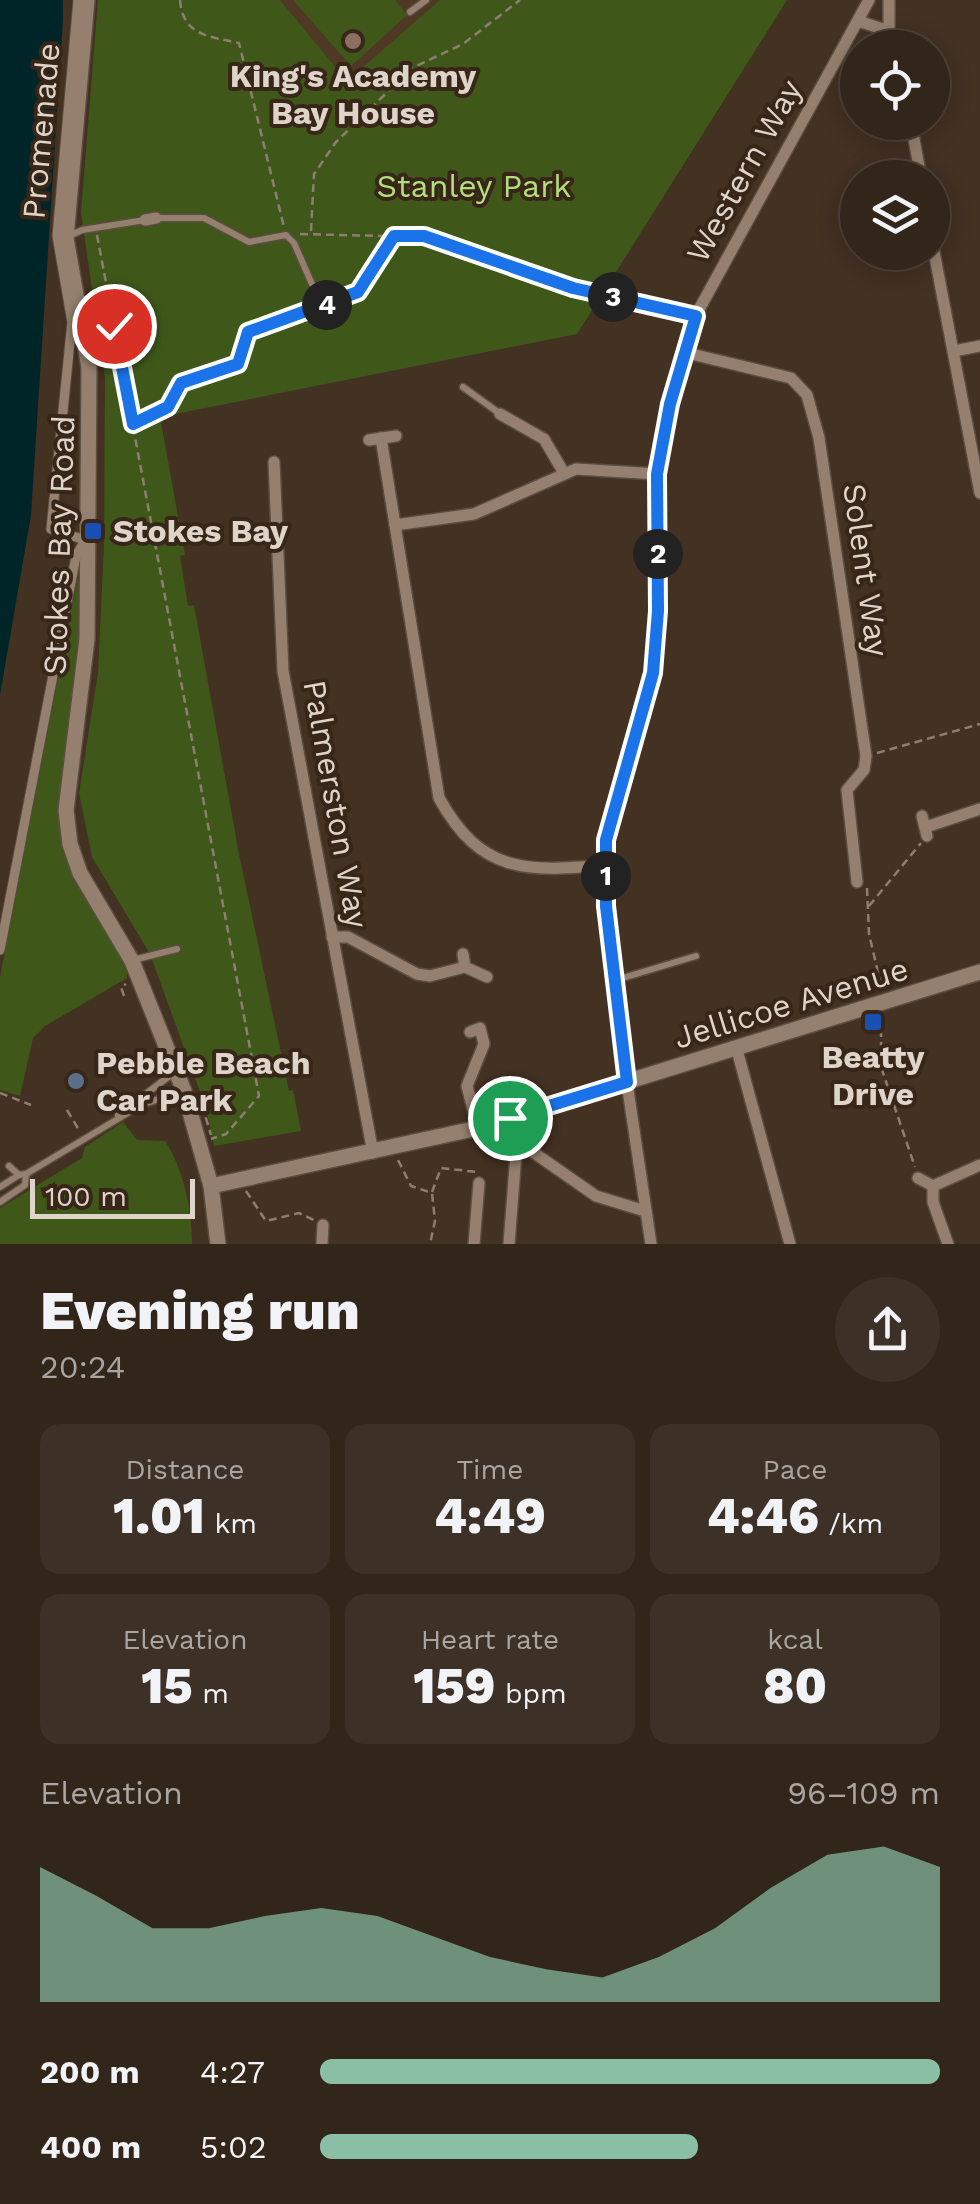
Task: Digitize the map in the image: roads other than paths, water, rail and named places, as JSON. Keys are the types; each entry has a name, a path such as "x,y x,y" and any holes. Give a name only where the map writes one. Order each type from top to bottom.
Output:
{"street":[{"name":"Promenade","path":"78,0 56,236 72,322 52,530 84,540"},
{"name":"Stokes Bay Road","path":"87,0 66,238 89,368 84,540 88,639 66,781 68,827 80,873 130,967 176,1071 191,1092 206,1139 218,1244"},
{"name":"Western Way","path":"651,1244 627,1082 605,865 610,819 642,723 653,673 658,611 657,474 684,352 696,316 869,0"},
{"path":"889,0 889,30"},
{"path":"858,21 886,30"},
{"path":"938,270 980,493"},
{"path":"954,351 980,346"},
{"name":"Solent Way","path":"684,352 792,378 807,396 819,438 866,756 864,770 848,790 857,882"},
{"path":"500,414 544,439 564,472"},
{"path":"507,438 514,422"},
{"path":"396,436 375,439 396,525 430,762 439,798 456,828 483,852 508,865 540,871 605,865"},
{"name":"Palmerston Way","path":"274,462 280,524 280,641 373,1153"},
{"path":"396,525 474,514 576,469 657,474"},
{"path":"0,950 76,556 84,540"},
{"path":"925,826 980,809"},
{"path":"332,937 348,937 417,974 430,976 464,960 487,977"},
{"name":"Jellicoe Avenue","path":"211,1186 478,1128 980,972"},
{"path":"470,1032 480,1028 484,1044 467,1086 478,1128"},
{"path":"737,1050 790,1244"},
{"path":"509,1244 517,1141 510,1118"},
{"path":"517,1141 596,1196 645,1210"},
{"path":"934,1186 980,1165"},
{"path":"918,1178 934,1186"},
{"path":"474,1244 479,1184"},
{"path":"934,1186 933,1202 948,1244"},
{"path":"322,1244 323,1225"}],"lane":[{"path":"410,12 426,0"},
{"path":"66,238 96,227 150,219 204,218 249,242 287,236 312,284"},
{"path":"462,388 500,414"},
{"path":"130,967 177,950"},
{"path":"615,980 696,956"},
{"path":"110,1122 176,1071"},
{"path":"0,1188 141,1105 191,1092"},
{"path":"9,1166 23,1174"},
{"path":"0,1202 24,1185 23,1174"}],"water":[{"path":"0,0 63,0 63,19 31,515 0,695"}],"place":[{"name":"King's Academy Bay House","path":"353,41"},
{"name":"Stokes Bay","path":"93,531"},
{"name":"Beatty Drive","path":"873,1022"},
{"name":"Pebble Beach Car Park","path":"76,1081"}],"park label":[{"name":"Stanley Park","path":"474,186"}]}
